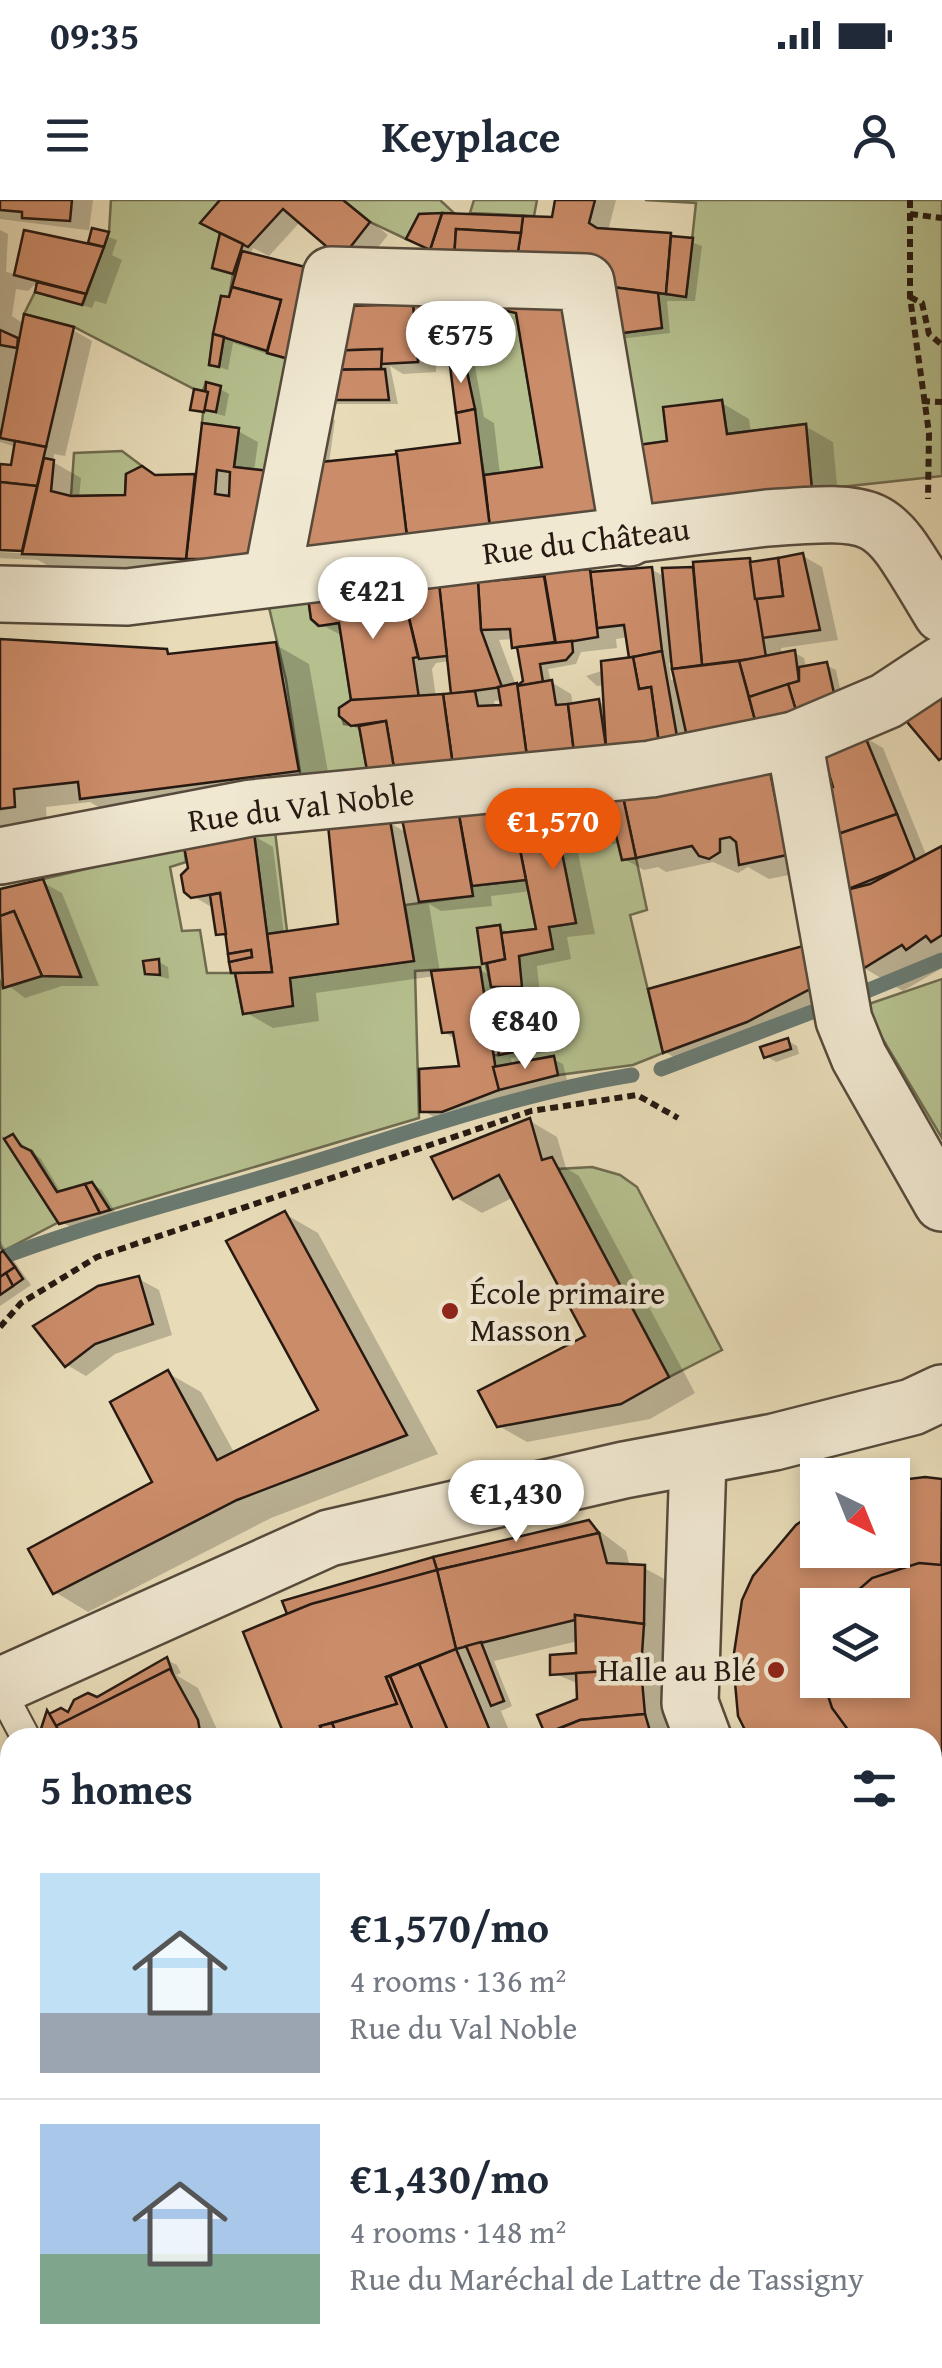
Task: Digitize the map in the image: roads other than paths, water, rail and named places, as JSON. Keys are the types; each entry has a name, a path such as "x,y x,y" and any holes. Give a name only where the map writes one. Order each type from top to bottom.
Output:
{"street":[{"path":"272,578 331,276 586,282 629,538"},
{"name":"Rue du Château","path":"0,594 127,596 814,514 852,513 880,523 931,596"},
{"name":"Rue du Val Noble","path":"0,856 250,808 651,769 794,740 886,700 942,664"},
{"path":"794,740 840,998 859,1057 942,1202"},
{"path":"0,1687 329,1538 624,1470 698,1459 912,1407 942,1393"},
{"path":"698,1459 690,1703 699,1728"}],"lane":[{"path":"0,1687 21,1728"}],"waterway":[{"path":"852,997 942,960"},
{"path":"661,1069 812,1012"},
{"path":"11,1254 496,1106 632,1075"}],"place":[{"name":"École primaire Masson","path":"450,1311"},
{"name":"Halle au Blé","path":"776,1670"}]}
